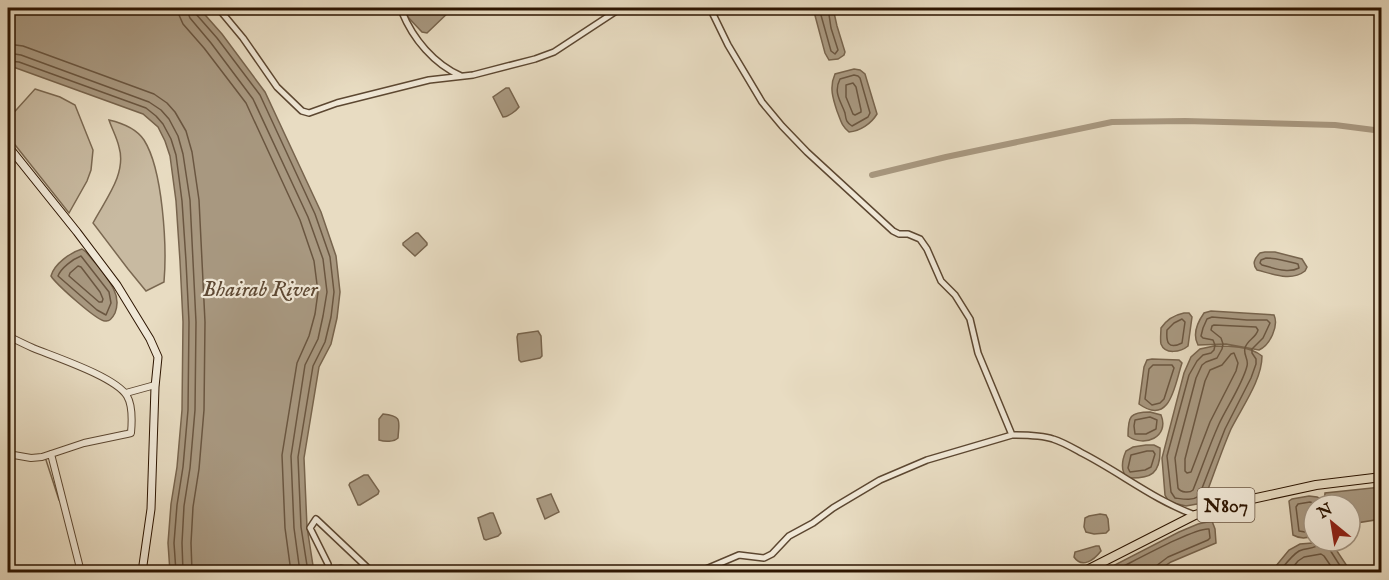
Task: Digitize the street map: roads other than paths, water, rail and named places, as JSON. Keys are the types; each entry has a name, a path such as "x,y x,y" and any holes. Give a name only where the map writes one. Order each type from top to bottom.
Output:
{"highway":[{"name":"N807","path":"1083,573 1195,514 1316,485 1382,477"}],"main road":[{"path":"8,146 123,294 158,357 151,509 142,573"}],"street":[{"path":"218,8 243,38 277,87 302,111 309,113 337,103 429,80 512,66 554,52 621,8"},
{"path":"406,8 402,12 406,21 434,58 449,70 462,76"},
{"path":"710,8 756,93 782,126 892,231 920,239 941,281 955,295 970,319 978,353 1012,435"},
{"path":"8,336 111,382 126,393 131,405 130,433 84,443 42,457 31,458 8,454"},
{"path":"126,393 155,385"},
{"path":"699,573 739,555 764,558 772,554 789,536 880,480 927,459 1012,435 1053,438 1099,462 1154,497 1195,514"},
{"path":"51,454 81,573"},
{"path":"329,573 328,564 310,528 316,519 372,573"}],"water":[{"name":"Bhairab River","path":"8,8 199,8 222,34 265,92 321,212 336,256 340,292 331,344 319,367 304,458 307,527 314,572 170,572 168,543 182,410 183,322 176,201 170,156 158,127 143,114 8,66"},
{"path":"412,8 453,8 427,33 422,32 407,16"},
{"path":"813,8 833,8 845,52 838,59 829,60 825,53"},
{"path":"854,69 865,74 877,114 865,126 849,132 837,111 832,84 835,74"},
{"path":"509,88 519,107 503,117 493,97"},
{"path":"416,233 427,245 415,256 403,243"},
{"path":"82,249 105,275 115,293 116,310 108,321 86,309 51,276 64,259"},
{"path":"1275,252 1302,259 1307,267 1300,274 1288,277 1257,270 1254,264 1255,259 1260,253"},
{"path":"1211,311 1274,315 1274,330 1267,344 1259,350 1226,344 1198,345 1195,337 1197,325 1204,313"},
{"path":"1189,313 1192,317 1188,346 1177,351 1166,350 1161,344 1161,328 1171,318"},
{"path":"538,331 541,336 542,356 521,362 518,334"},
{"path":"1214,346 1252,350 1262,356 1261,365 1251,393 1231,429 1204,500 1186,506 1169,502 1165,495 1162,458 1184,373 1191,357 1200,349"},
{"path":"1147,360 1179,360 1182,363 1170,400 1158,410 1150,410 1139,404 1144,367"},
{"path":"1150,412 1161,415 1163,423 1159,434 1154,438 1141,441 1128,436 1132,416"},
{"path":"383,414 397,418 398,438 389,441 379,440 379,419"},
{"path":"1146,445 1160,448 1159,464 1148,476 1127,478 1122,465 1126,451 1133,447"},
{"path":"364,475 368,475 379,491 378,494 358,505 349,485"},
{"path":"1381,487 1381,519 1362,522 1362,493 1325,493"},
{"path":"551,494 559,512 545,519 537,499"},
{"path":"1302,497 1302,538 1293,535 1289,501"},
{"path":"493,513 501,533 486,540 478,518"},
{"path":"1100,514 1106,515 1109,530 1106,533 1086,532 1085,518"},
{"path":"1212,521 1216,543 1171,562 1156,572 1102,572 1179,532"},
{"path":"1302,544 1302,553 1338,553 1351,572 1271,572 1289,550"},
{"path":"1099,546 1101,551 1088,562 1077,561 1074,557 1075,552"}],"waterway":[{"path":"872,175 1112,122 1185,121 1335,125 1382,131"},
{"path":"46,460 59,500"},
{"path":"333,572 341,567 356,572"}]}
